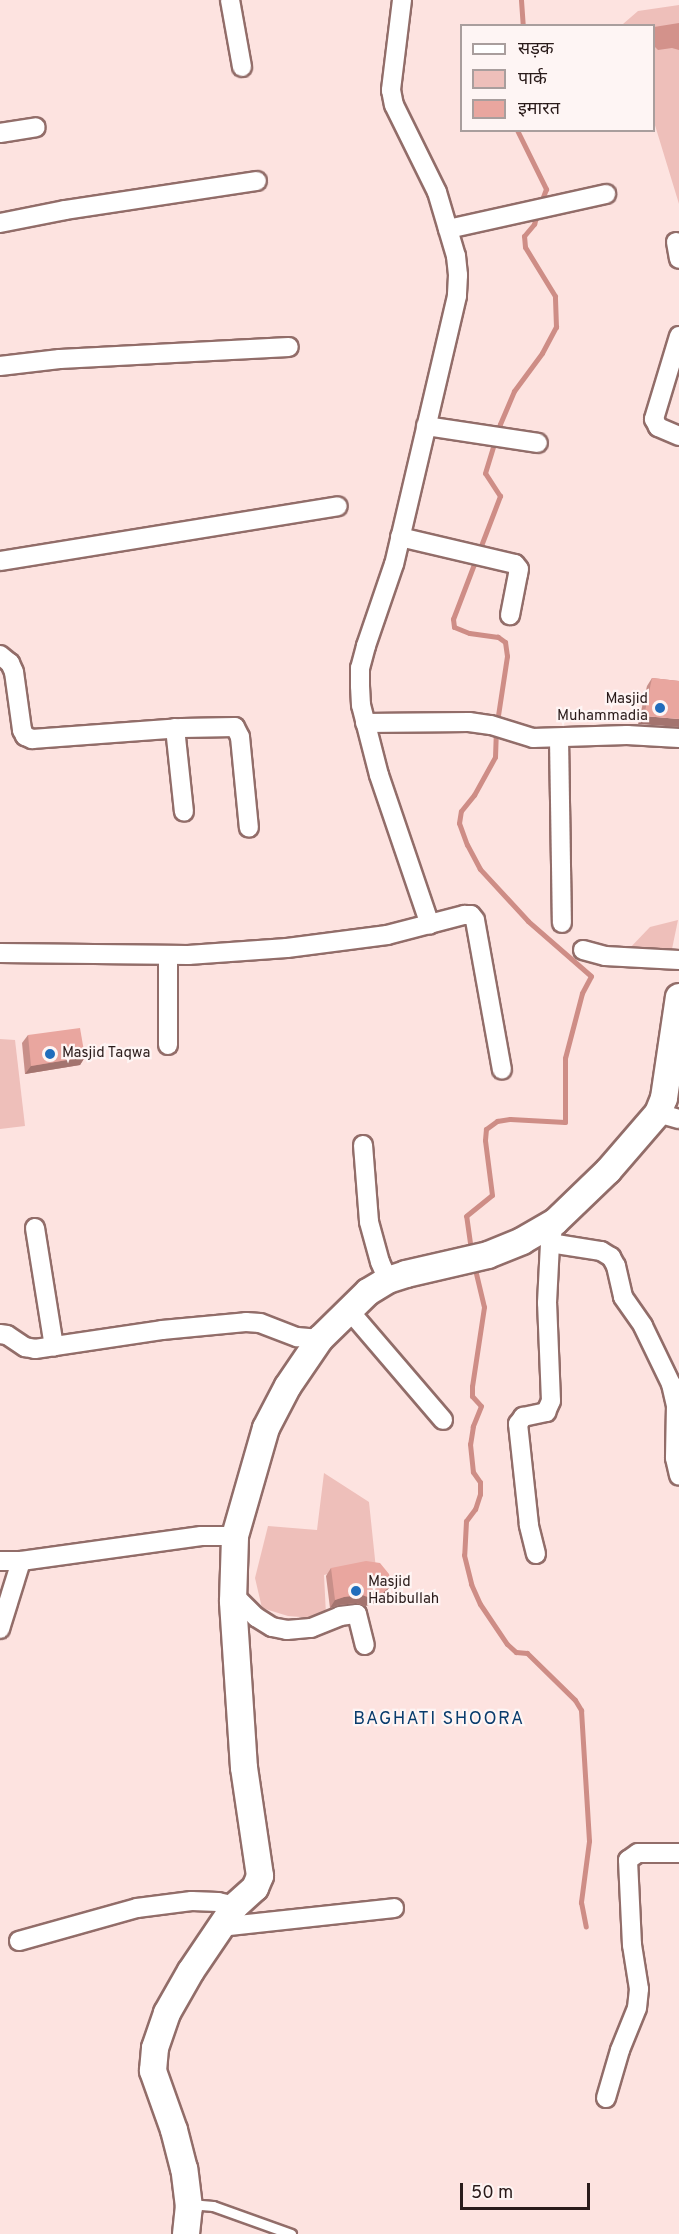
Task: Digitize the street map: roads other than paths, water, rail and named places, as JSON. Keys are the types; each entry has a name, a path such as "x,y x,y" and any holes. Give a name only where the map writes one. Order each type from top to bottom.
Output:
{"street":[{"path":"230,0 242,67"},
{"path":"402,0 391,90 394,105 431,177 448,229 456,256 457,296 400,537 383,600 360,668 361,705 395,827 430,925"},
{"path":"0,134 36,127"},
{"path":"0,223 65,210 257,182"},
{"path":"448,229 606,194"},
{"path":"679,336 654,419 658,427 679,436"},
{"path":"0,366 60,359 289,347"},
{"path":"426,426 538,443"},
{"path":"0,561 338,506"},
{"path":"400,537 515,564 519,569 510,615"},
{"path":"0,656 10,663 14,672 21,730 25,736 32,739 175,728 235,727 240,737 249,828"},
{"path":"365,723 468,722 497,727 533,738 627,735 679,738"},
{"path":"175,728 184,812"},
{"path":"559,738 562,923"},
{"path":"0,953 168,955 228,953 341,942 471,915 475,920 502,1070"},
{"path":"583,950 605,956 679,960"},
{"path":"168,955 168,1045"},
{"path":"186,2234 188,2204 184,2169 174,2130 153,2072 155,2048 167,2013 220,1928 235,1906 255,1888 260,1876 244,1768 233,1594 235,1536 266,1428 288,1386 320,1339 348,1310 388,1280 473,1259 552,1233 608,1171 669,1116 664,1098 679,997"},
{"path":"363,1145 369,1222 380,1262 388,1280"},
{"path":"35,1228 54,1346"},
{"path":"552,1233 602,1251 611,1257 616,1266 623,1298 643,1326 671,1383 676,1405 675,1458 679,1476"},
{"path":"536,1554 529,1525 518,1424 523,1417 546,1412 551,1401 547,1339 552,1233"},
{"path":"348,1310 443,1420"},
{"path":"0,1334 7,1335 25,1347 54,1346 162,1330 246,1322 260,1323 297,1337 320,1339"},
{"path":"0,1561 21,1561 201,1536 235,1536"},
{"path":"0,1629 21,1561"},
{"path":"233,1594 256,1617 272,1627 287,1630 310,1628 340,1616 357,1614 365,1645"},
{"path":"606,2098 620,2050 637,2008 639,1989 632,1945 628,1860 638,1853 679,1853"},
{"path":"19,1941 137,1908 192,1901 218,1902 235,1906"},
{"path":"220,1928 393,1908"}],"lane":[{"path":"188,2204 213,2206 291,2234"}],"waterway":[{"path":"521,0 523,24"},
{"path":"518,132 546,189 540,205"},
{"path":"497,722 507,656 505,642 498,637 469,633 454,627 453,619 500,496 485,473 500,424 514,391 542,353 556,327 555,296 525,247 524,236 534,224 537,214"},
{"path":"471,1250 466,1216 492,1195 485,1140 486,1129 497,1121 510,1119 565,1122 565,1058 582,993 591,976 528,921 480,869 467,845 459,823 461,811 474,795 495,757 496,731"},
{"path":"474,1265 484,1307 472,1386 472,1396 481,1406 473,1426 470,1444 473,1472 480,1482 480,1494 475,1509 466,1521 464,1555 471,1584 480,1604 507,1644 516,1652 527,1653 575,1700 581,1710 589,1841 581,1902 586,1927"}],"place":[{"name":"Masjid Muhammadia","path":"660,708"},
{"name":"Masjid Taqwa","path":"50,1054"},
{"name":"Masjid Habibullah","path":"356,1591"}],"district":[{"name":"BAGHATI SHOORA","path":"439,1720"}]}
